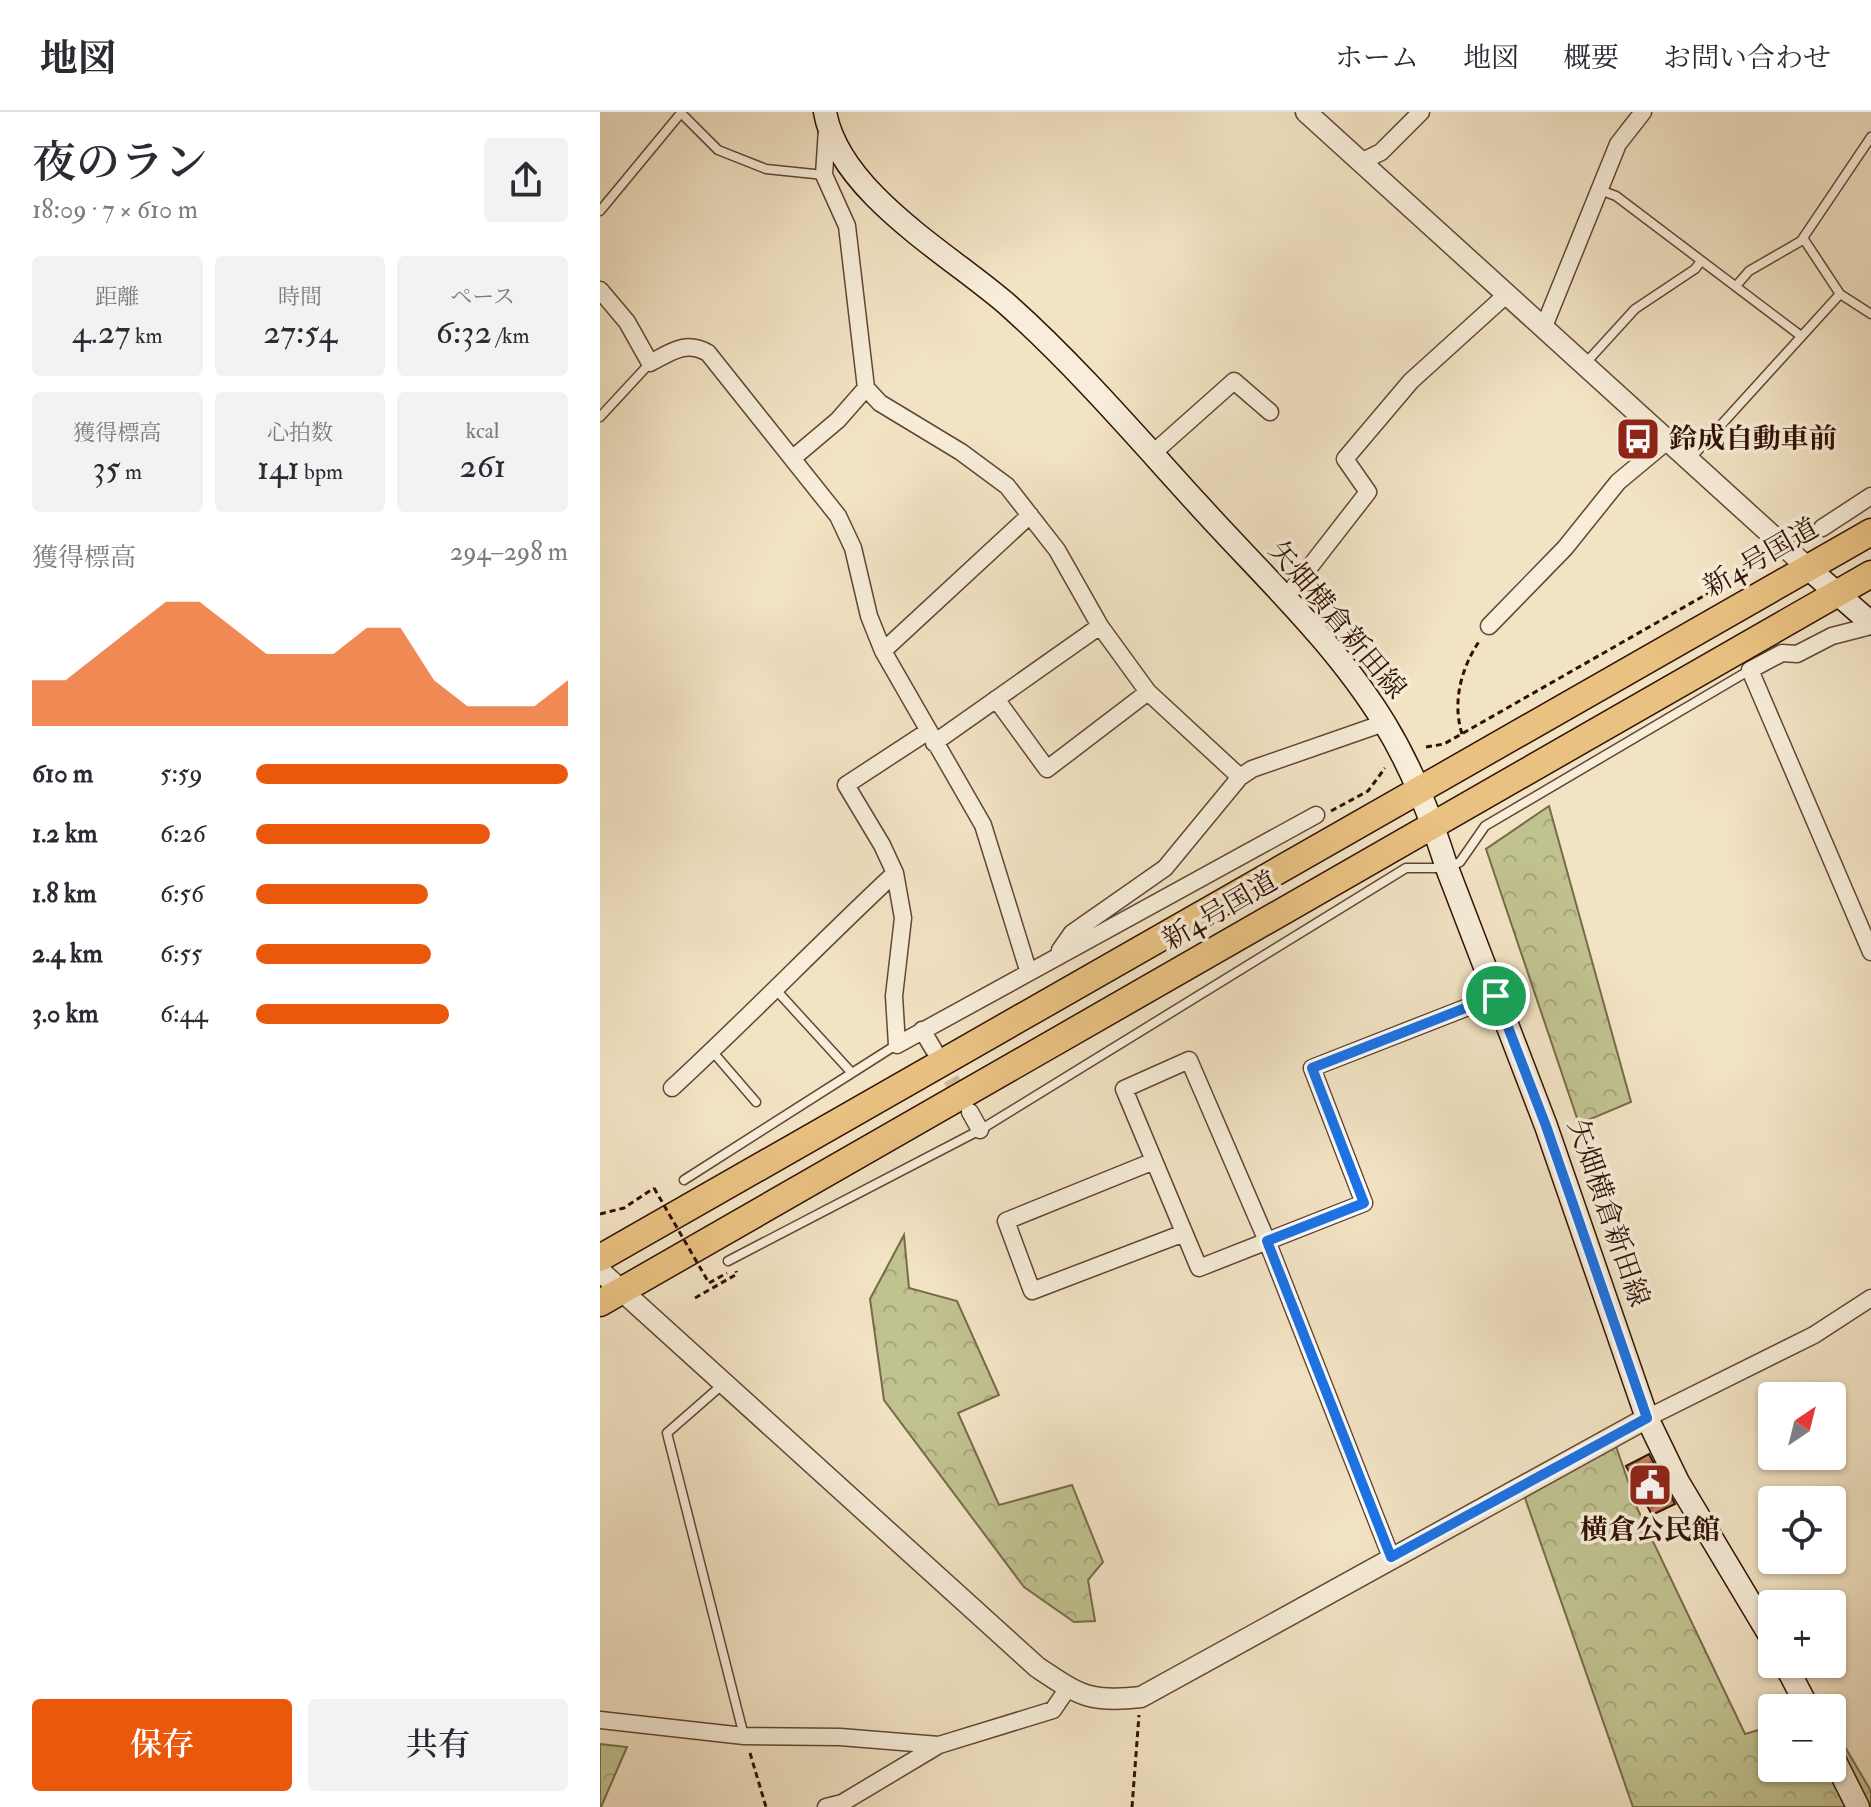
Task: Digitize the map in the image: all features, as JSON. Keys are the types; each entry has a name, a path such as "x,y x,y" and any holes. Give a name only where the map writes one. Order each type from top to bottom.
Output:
{"highway":[{"name":"新4号国道","path":"600,1258 1871,532"},
{"name":"新4号国道","path":"611,1297 1871,574"}],"main road":[{"name":"矢畑横倉新田線","path":"826,118 845,158 892,211 1009,306 1152,454 1355,681 1384,723 1435,825 1447,868 1546,1126 1647,1418 1678,1482 1758,1616"},
{"path":"1808,568 1871,624"},
{"path":"1846,1782 1858,1807"}],"street":[{"path":"1306,112 1808,568"},
{"path":"1361,162 1381,152 1421,112"},
{"path":"1543,329 1618,144 1643,112"},
{"path":"826,118 824,175 847,226 866,388 880,403 961,452 1007,486 1057,550 1100,626 1148,692 1240,777"},
{"path":"1284,600 1368,492 1345,459 1411,381 1506,295"},
{"path":"603,302 627,322 650,363 695,345 708,353 838,516 853,548 869,616 883,651 983,825 1028,970"},
{"path":"1152,454 1234,381 1270,412"},
{"path":"793,458 838,420 866,388"},
{"path":"1489,626 1565,548 1618,482 1666,442"},
{"path":"1822,528 1871,496"},
{"path":"883,651 1030,515"},
{"path":"1871,624 1832,636 1797,654 1782,653 1750,670 1871,952"},
{"path":"1100,626 996,699 846,785 895,873 903,918 894,996 897,1045 1028,970 1316,815"},
{"path":"996,699 1047,769 1148,692"},
{"path":"1057,955 1072,933 1165,868 1240,777 1252,769 1384,723"},
{"path":"672,1088 777,991 793,969 895,873"},
{"path":"1391,1557 1267,1241 1189,1060 1124,1089 1199,1268 1267,1241 1364,1203 1312,1068 1496,996"},
{"path":"922,1030 934,1050"},
{"path":"970,1112 980,1130"},
{"path":"1154,1161 1006,1221 1032,1291 1184,1233"},
{"path":"600,1271 611,1297 722,1384 1037,1667 1081,1696 1119,1700 1141,1697 1647,1418 1814,1335 1871,1298"},
{"path":"826,1807 842,1803 939,1745 1053,1710 1068,1688"},
{"path":"600,1720 744,1736 939,1745"}],"lane":[{"path":"600,211 681,113 718,150 766,169 824,175"},
{"path":"1736,286 1749,271 1803,238 1871,137"},
{"path":"1600,189 1616,196 1801,336"},
{"path":"1803,238 1840,294 1871,314"},
{"path":"1583,366 1635,309 1695,269 1701,261"},
{"path":"1688,462 1840,294"},
{"path":"600,417 650,363"},
{"path":"728,1261 980,1130 1406,868 1447,868 1460,862 1485,826 1750,670"},
{"path":"777,991 851,1072"},
{"path":"684,1180 897,1045"},
{"path":"712,1051 756,1102"},
{"path":"722,1384 667,1433 744,1736"}],"path":[{"path":"1426,747 1444,744 1728,582 1745,570 1751,554"},
{"path":"1462,734 1456,714 1461,681 1472,652 1489,626"},
{"path":"1316,815 1368,791 1385,768"},
{"path":"600,1214 624,1208 654,1188 709,1283 734,1269 737,1274 695,1298"},
{"path":"1132,1807 1141,1697"},
{"path":"744,1736 766,1807"}],"green space":[{"path":"1549,806 1631,1102 1579,1124 1486,849"},
{"path":"904,1235 909,1288 957,1301 999,1395 958,1413 999,1505 1072,1485 1103,1562 1088,1580 1095,1621 1074,1622 1024,1587 884,1400 870,1299"},
{"path":"1610,1429 1638,1510 1745,1734 1758,1730 1758,1782 1846,1782 1846,1749 1871,1791 1871,1807 1633,1807 1518,1478"},
{"path":"600,1744 627,1747 601,1807 600,1807"}],"building":[{"name":"横倉公民館","path":"1649,1454 1675,1504 1652,1515 1626,1466"}],"tunnel":[{"path":"939,1058 965,1104"}],"place":[{"name":"鈴成自動車前","path":"1638,439"},
{"name":"横倉公民館","path":"1650,1485"}],"route":[{"path":"1496,996 1546,1126 1647,1418 1391,1557 1267,1241 1364,1203 1312,1068 1496,996"}]}
